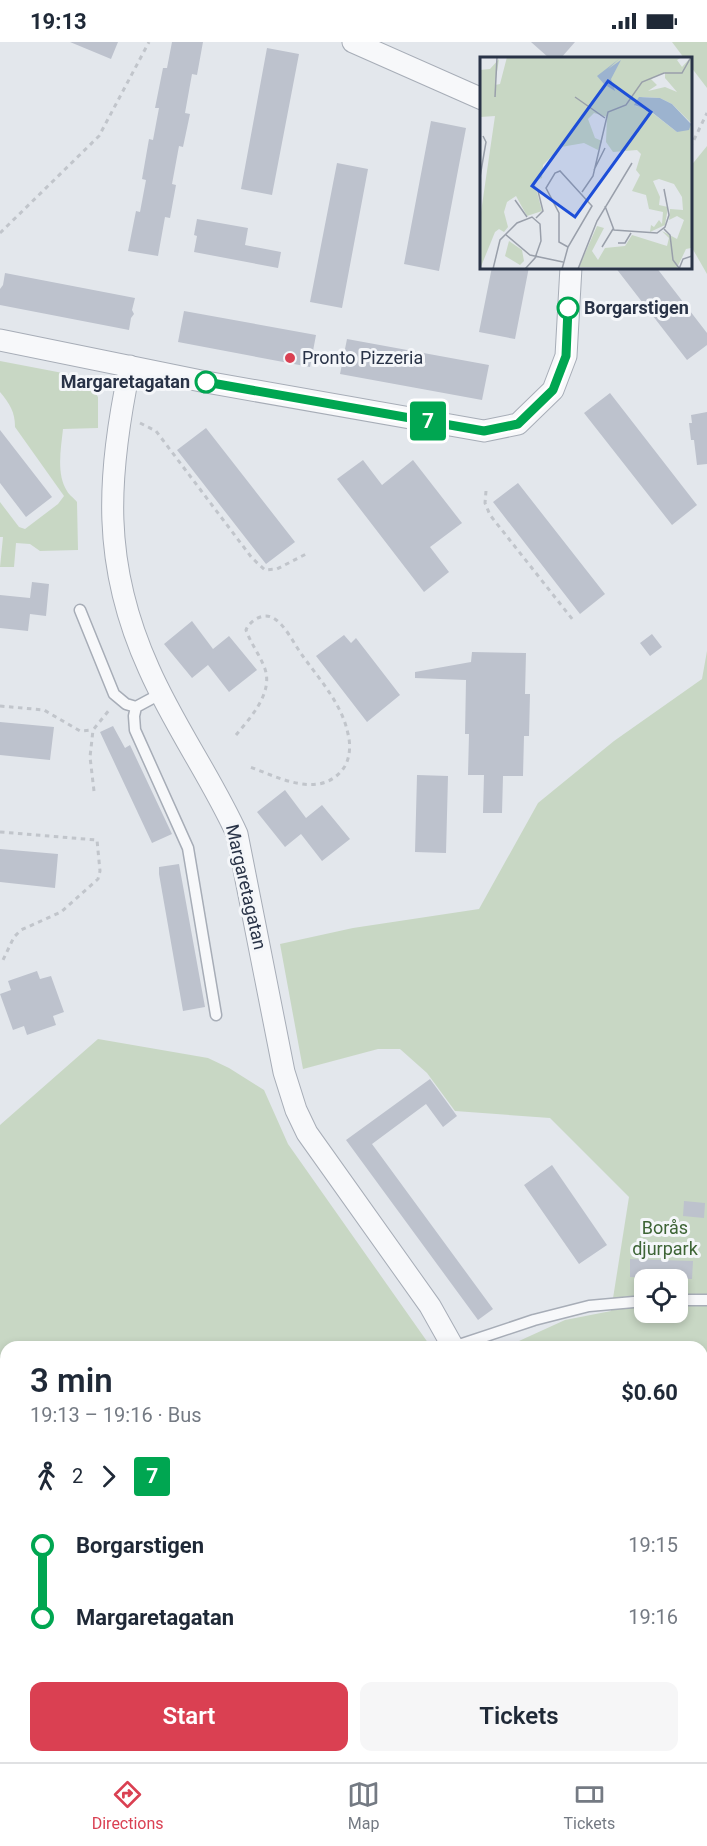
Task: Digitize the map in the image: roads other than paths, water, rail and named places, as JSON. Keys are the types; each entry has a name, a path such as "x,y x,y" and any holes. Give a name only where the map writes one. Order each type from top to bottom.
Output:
{"street":[{"path":"353,42 480,98"},
{"path":"0,339 274,394 484,431 518,424 553,390 566,356 571,268"},
{"name":"Margaretagatan","path":"130,366 113,481 113,543 131,624 149,670 221,798 237,834 284,1072 296,1110 307,1133 430,1306 450,1341"}],"lane":[{"path":"80,610 114,694 126,704 136,707 162,693"},
{"path":"136,707 135,730 140,746 188,849 216,1015"},
{"path":"688,1300 707,1300"},
{"path":"471,1341 534,1320 589,1306 634,1302"}],"place":[{"name":"Borgarstigen","path":"568,308"},
{"name":"Pronto Pizzeria","path":"290,358"},
{"name":"Margaretagatan","path":"206,382"}],"park label":[{"name":"Borås djurpark","path":"665,1238"}]}
